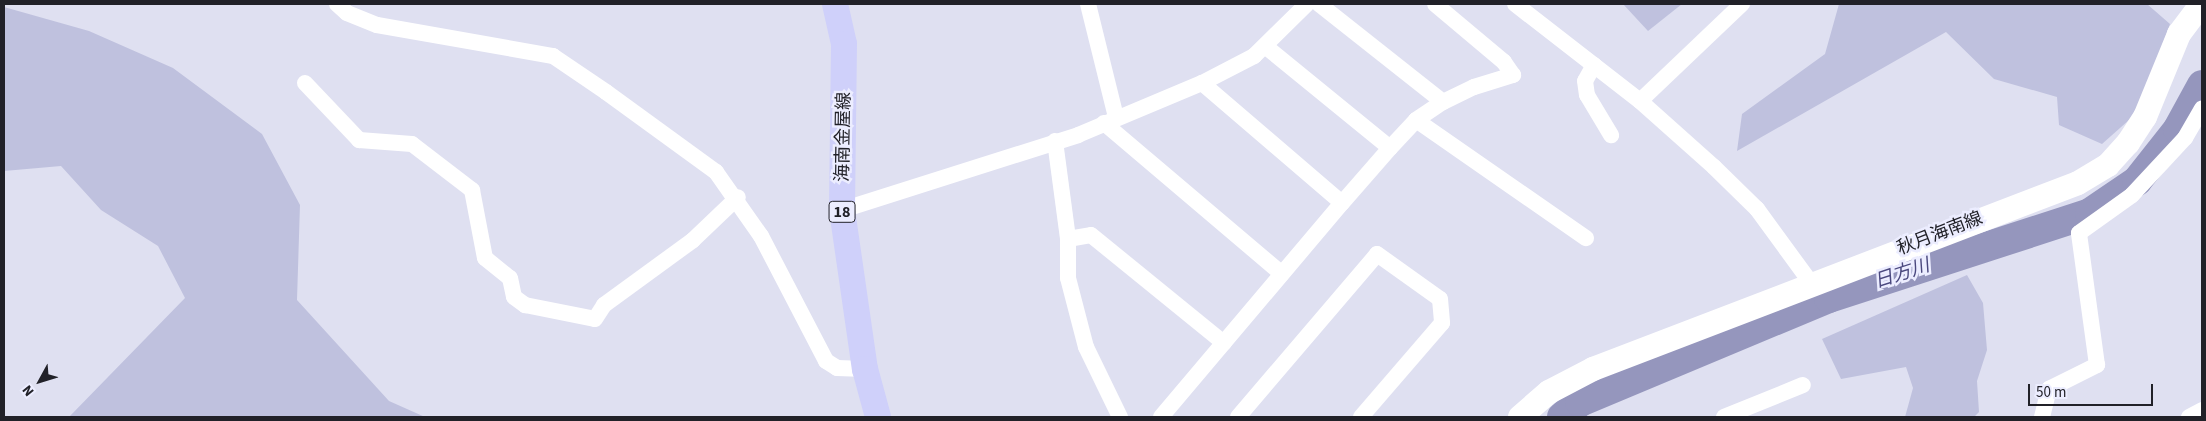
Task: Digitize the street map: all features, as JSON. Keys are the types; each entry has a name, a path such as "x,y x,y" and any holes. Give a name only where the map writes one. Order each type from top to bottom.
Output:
{"main road":[{"name":"海南金屋線","path":"835,4 844,44 842,210 865,369 878,417"},
{"name":"秋月海南線","path":"1520,417 1549,392 1593,369 1811,283 2078,183 2108,165 2128,143 2145,117 2179,34 2200,5"}],"street":[{"path":"1088,4 1110,120 1282,274"},
{"path":"842,210 1055,141 1202,83 1254,56 1307,4"},
{"path":"1320,4 1443,102"},
{"path":"1161,417 1416,120 1443,102 1474,87 1513,75 1504,62 1435,4"},
{"path":"1515,4 1640,101 1757,210 1811,283"},
{"path":"1640,101 1742,4"},
{"path":"348,7 377,26 553,56 716,172 738,198 826,361 837,368 865,369"},
{"path":"1265,46 1390,148"},
{"path":"1594,66 1585,81 1587,96 1611,134"},
{"path":"305,83 359,140 412,144 472,190 485,258 510,278 514,297 525,305 595,319 604,305 693,240 738,198"},
{"path":"1202,83 1342,204"},
{"path":"2042,417 2049,390 2097,365 2079,233 2132,195 2185,138 2202,108"},
{"path":"1416,120 1586,238"},
{"path":"1055,141 1068,239 1068,278 1084,339 1120,417"},
{"path":"1068,239 1091,235 1224,343"},
{"path":"1238,417 1377,254 1440,300 1442,323 1361,417"},
{"path":"1724,417 1803,384"},
{"path":"2189,417 2202,410"}],"shaded area":[{"path":"1623,4 1682,4 1648,31"},
{"path":"1839,4 2147,4 2170,24 2138,112 2102,144 2059,125 2057,97 1994,79 1946,32 1737,151 1742,114 1825,54"},
{"path":"4,7 89,31 173,68 262,134 300,205 297,300 389,401 425,417 69,417 185,298 158,246 101,210 61,166 4,171"},
{"path":"1967,275 1983,303 1987,350 1977,381 1979,412 1974,417 1905,417 1913,388 1906,367 1841,379 1822,339"}],"waterway":[{"name":"日方川","path":"1562,417 1580,402 1829,298 2090,213 2137,181 2178,129 2202,85"}]}
